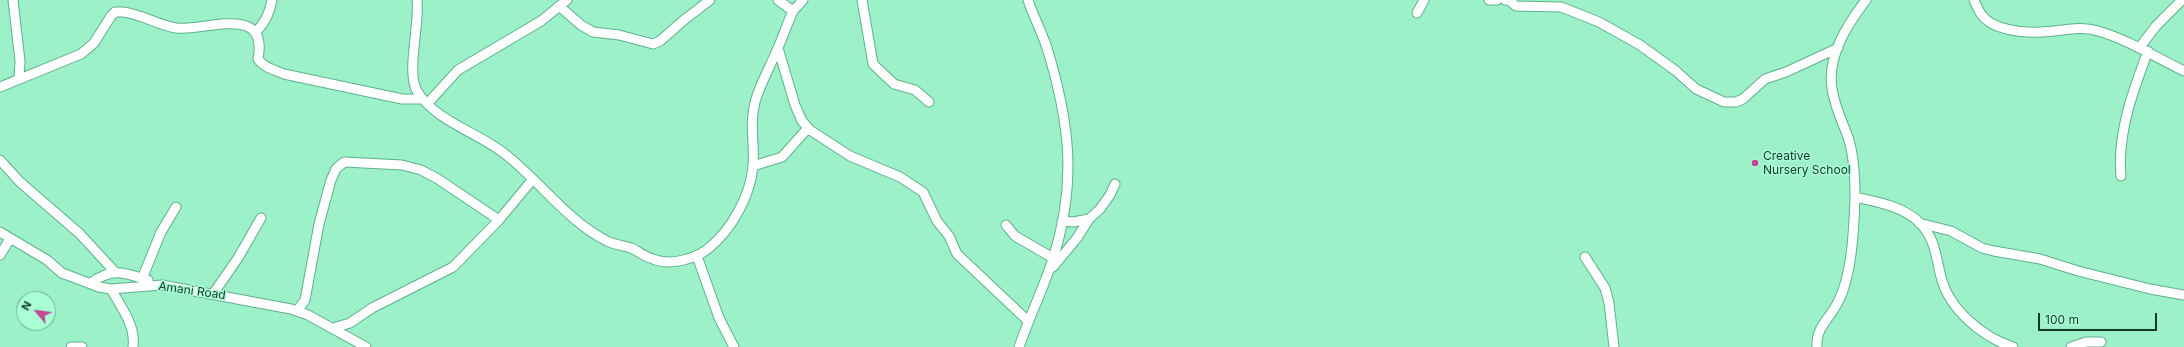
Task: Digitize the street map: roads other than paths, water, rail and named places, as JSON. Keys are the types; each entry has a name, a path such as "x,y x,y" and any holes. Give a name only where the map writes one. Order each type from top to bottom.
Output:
{"street":[{"path":"14,0 20,61 19,79"},
{"path":"255,33 264,24 272,0"},
{"path":"417,0 417,38 412,74 413,83 425,101 456,125 506,154 570,214 605,240 631,248 653,260 661,261 684,260 697,256 710,248 726,230 743,206 753,166 751,131 756,102 793,11 803,0"},
{"path":"0,87 81,54 94,43 107,21 115,12 131,13 177,28 236,23 255,33 260,44 258,59 260,62 284,74 402,99 425,101 458,70 541,20 567,0"},
{"path":"559,6 581,25 593,32 653,44 660,41 710,0"},
{"path":"778,0 793,11"},
{"path":"862,0 873,64 894,84 915,90 930,102"},
{"path":"1019,347 1054,258 1069,180 1067,131 1046,46 1028,0"},
{"path":"1417,14 1424,0"},
{"path":"1489,0 1497,0"},
{"path":"1506,0 1509,0 1516,6 1561,7 1599,22 1640,45 1676,71 1696,89 1724,102 1736,102 1743,99 1765,78 1786,72 1838,48"},
{"path":"1818,347 1818,331 1836,305 1846,284 1849,271 1855,197 1853,159 1848,138 1832,89 1831,74 1838,48 1847,28 1866,0"},
{"path":"1974,0 1981,15 1988,21 2010,29 2041,32 2078,28 2097,31 2144,49 2184,71"},
{"path":"2121,176 2120,152 2123,134 2144,49 2156,26 2182,0"},
{"path":"778,48 794,105 802,121 808,128 850,156 900,177 923,192 937,221 949,236 957,254 1028,321"},
{"path":"753,166 783,156 808,128"},
{"path":"0,160 20,182 80,234 115,272 162,285"},
{"path":"297,311 305,300 319,224 331,180 336,169 344,162 402,165 421,170 438,179 499,220"},
{"path":"333,328 350,323 372,308 453,267 499,220 533,179"},
{"path":"1049,271 1078,238 1089,219 1110,195 1115,184"},
{"path":"1855,197 1900,210 1919,223 1951,231 1982,248 2040,259 2078,271 2150,289 2184,295"},
{"path":"142,279 160,232 176,207"},
{"path":"213,294 238,258 261,218"},
{"path":"1062,221 1073,222 1089,219"},
{"path":"1919,223 1933,244 1941,278 1958,308 1971,324 1986,335 2013,347"},
{"path":"1006,225 1015,236 1054,258"},
{"name":"Amani Road","path":"0,232 47,260 62,273 91,283 111,289 162,285 249,300 297,311 333,328 366,347"},
{"path":"0,255 10,239"},
{"path":"697,256 719,318 734,347"},
{"path":"1585,257 1605,288 1609,303 1614,347"},
{"path":"91,283 100,277 115,272"},
{"path":"111,289 128,320 133,333 133,347"},
{"path":"2070,347 2086,342 2100,342"},
{"path":"71,347 82,347"}],"place":[{"name":"Creative Nursery School","path":"1755,163"}]}
